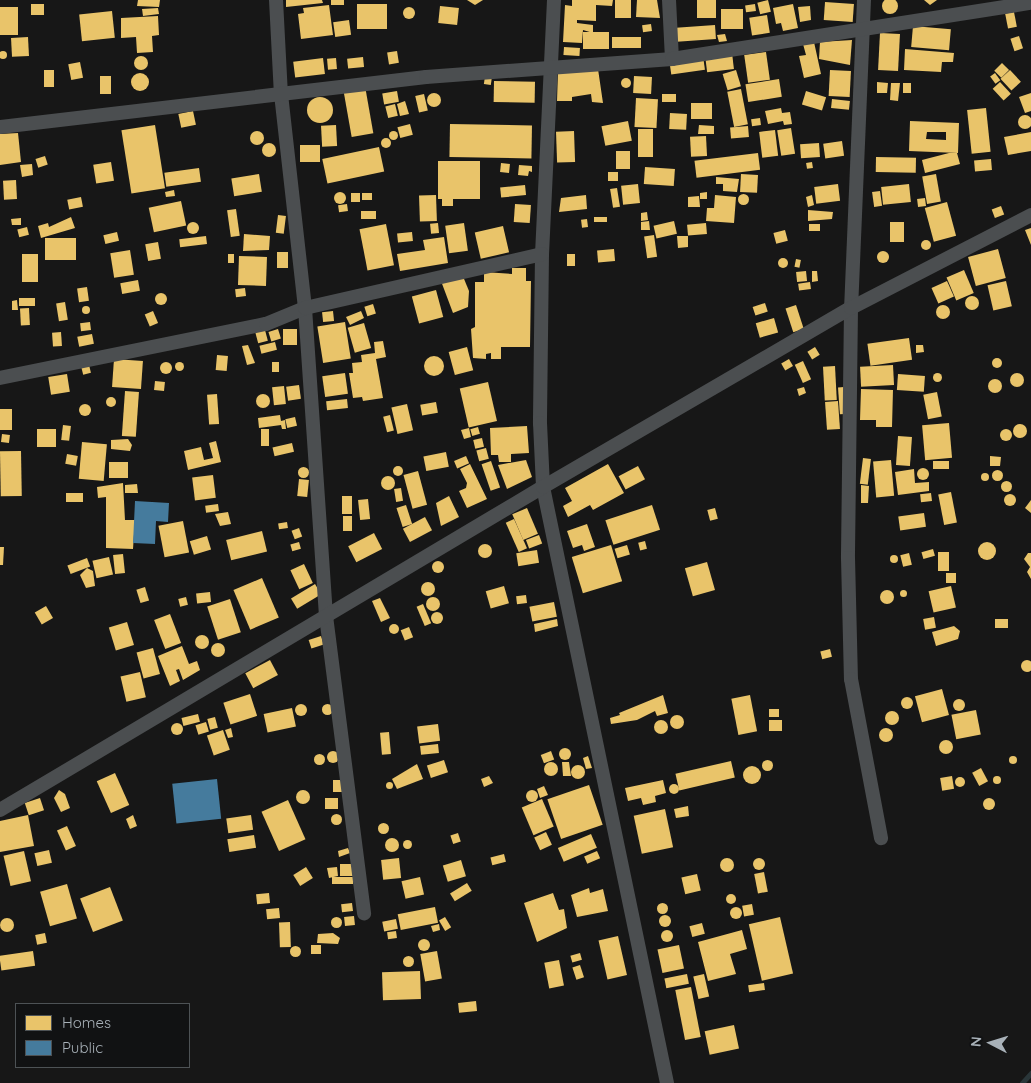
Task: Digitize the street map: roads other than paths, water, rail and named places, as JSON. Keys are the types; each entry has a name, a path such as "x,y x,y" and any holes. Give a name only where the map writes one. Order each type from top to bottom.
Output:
{"street":[{"path":"276,0 281,94 305,308 326,616 364,914"},
{"path":"554,0 542,254 540,423 544,486 667,1083"},
{"path":"669,0 672,59"},
{"path":"864,0 851,308 848,558 851,678 881,838"},
{"path":"0,127 426,77 550,70 672,59 1031,3"},
{"path":"0,810 544,486 851,308 1031,215"},
{"path":"0,378 266,324 305,308 542,254"}],"waterway":[{"path":"1022,1083 1031,1073"}]}
